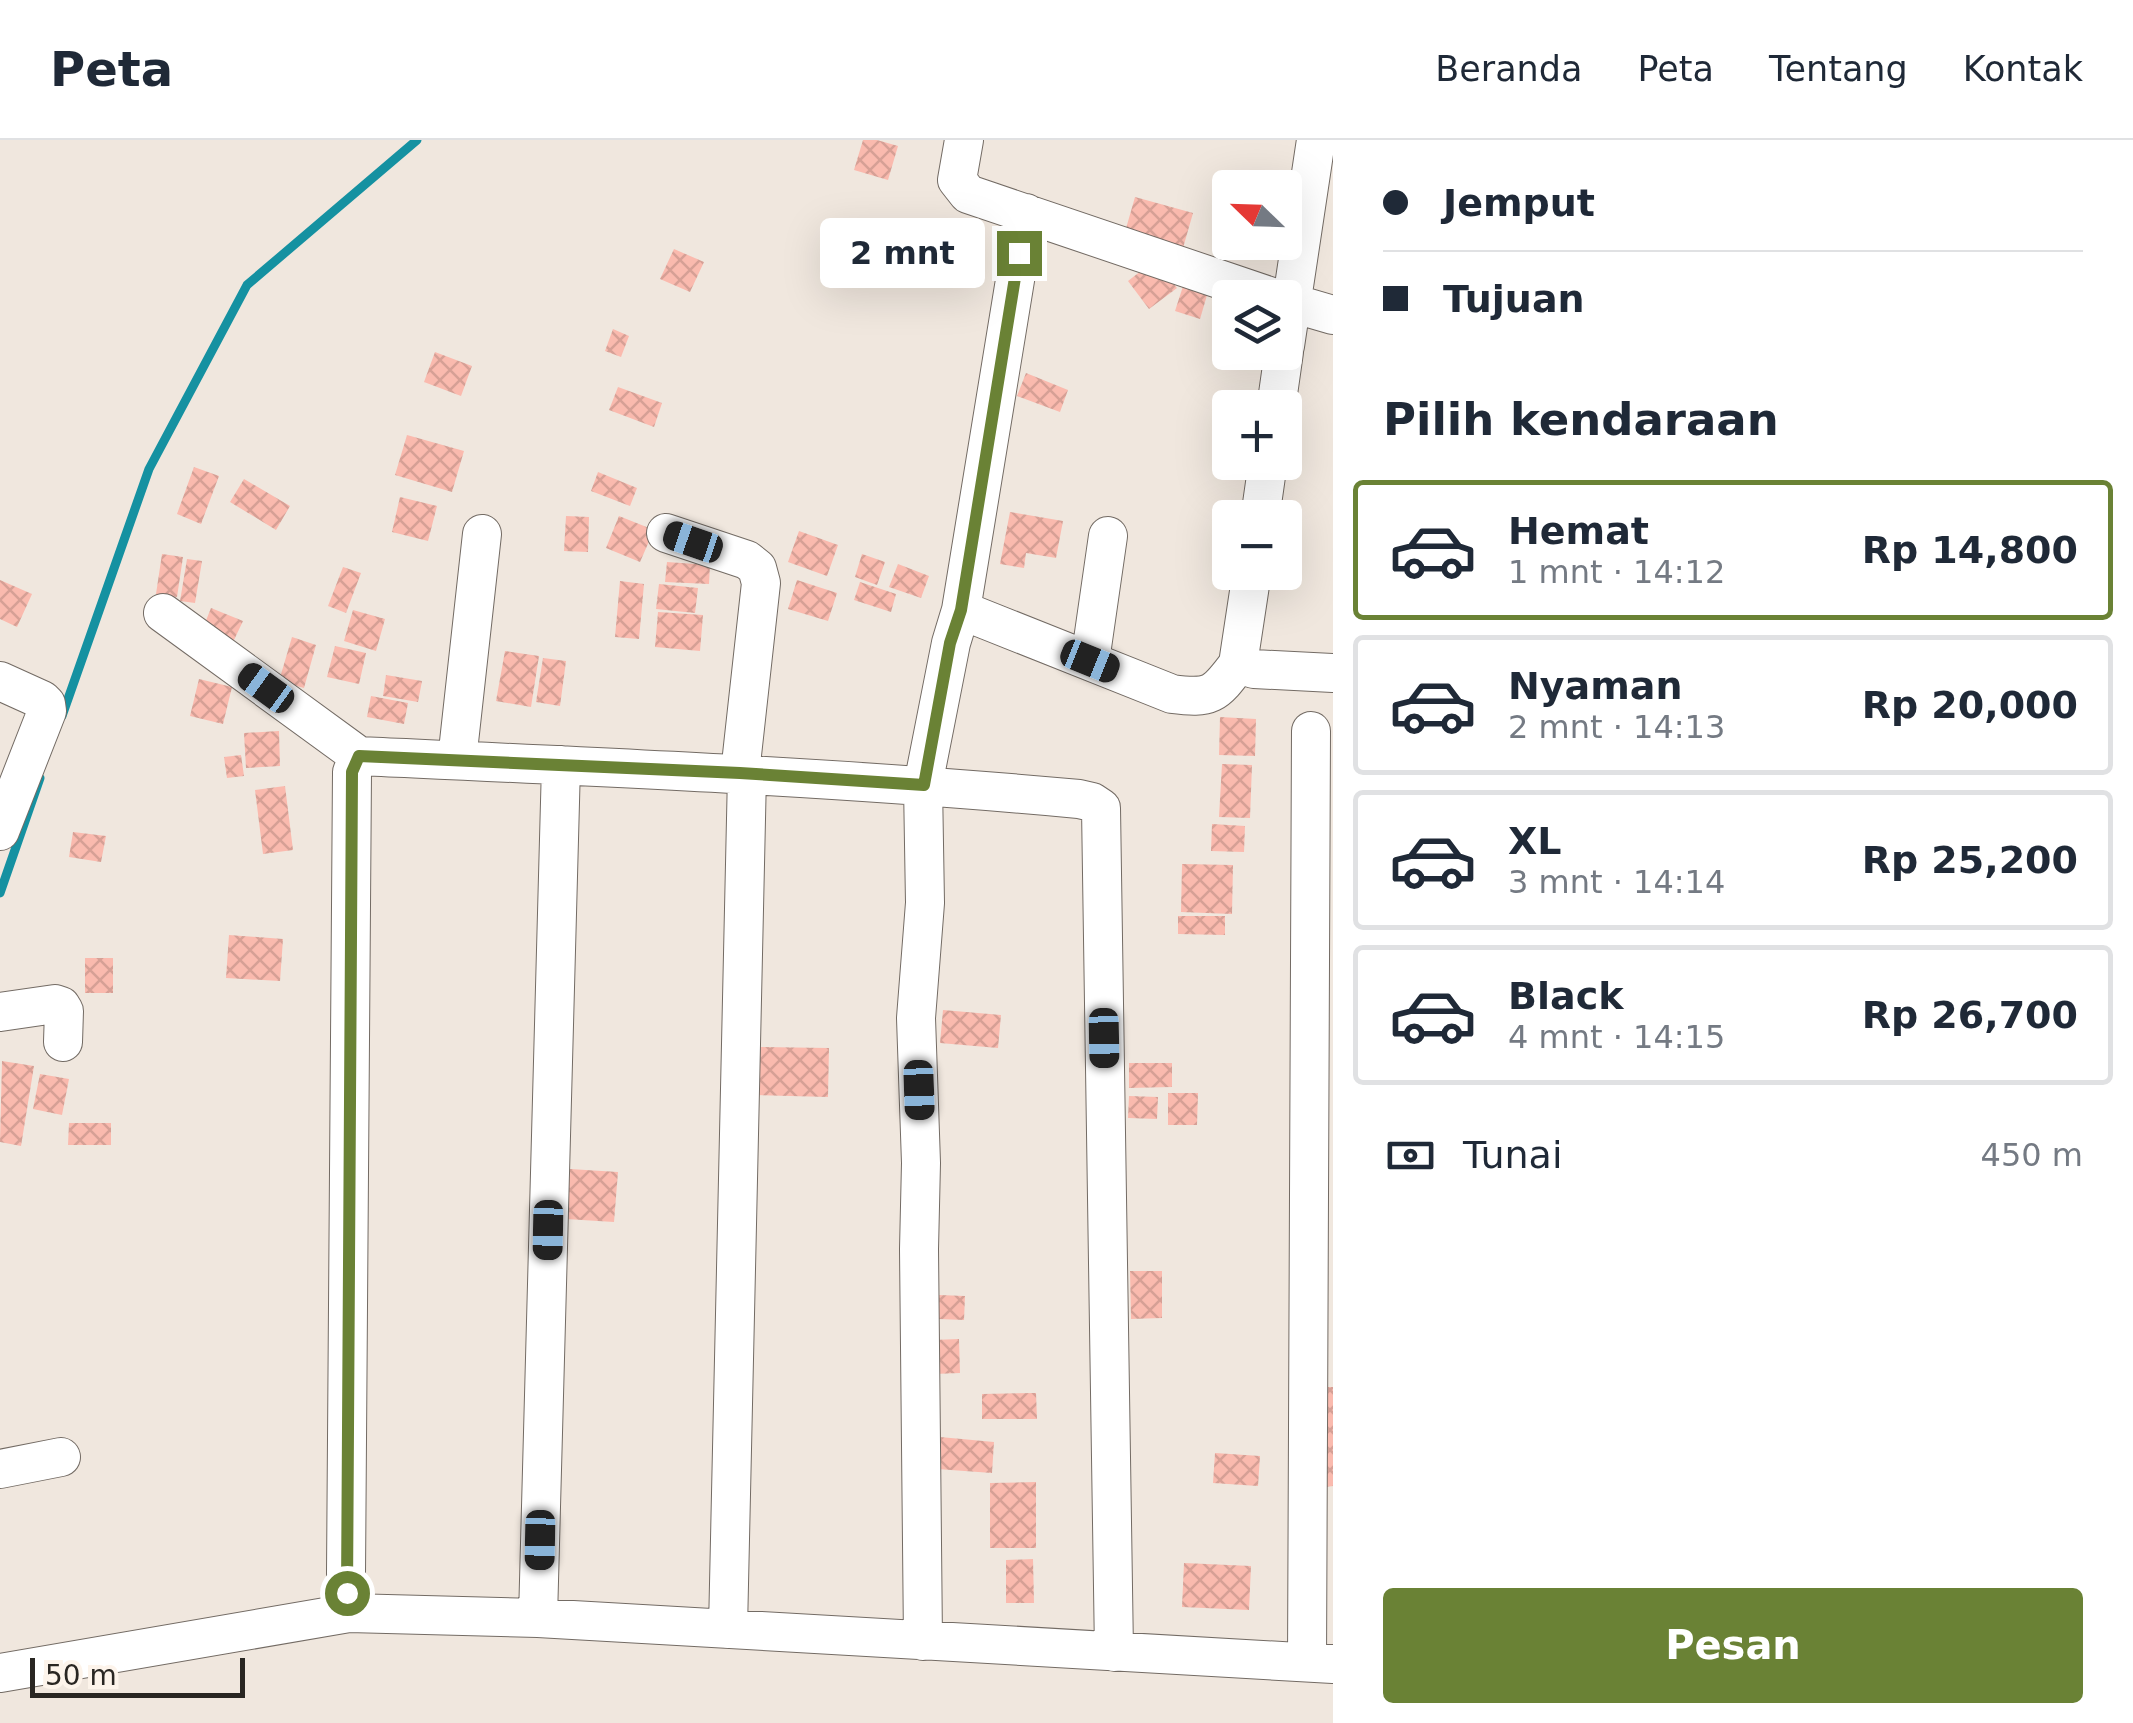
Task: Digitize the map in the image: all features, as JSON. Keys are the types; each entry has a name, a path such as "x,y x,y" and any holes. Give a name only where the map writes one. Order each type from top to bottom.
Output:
{"street":[{"path":"964,140 957,180 968,194 1225,280"},
{"path":"1288,280 1316,140"},
{"path":"923,1641 921,1163 916,1018 925,903 924,785 950,643 961,610 1026,213"},
{"path":"1302,306 1333,315"},
{"path":"666,533 747,560 756,568 761,583 744,774 728,1630"},
{"path":"457,760 482,534"},
{"path":"1090,661 1108,536"},
{"path":"961,610 1172,694 1197,698 1218,690 1238,664 1249,590"},
{"path":"163,613 359,756 924,785 1079,799 1101,808 1114,1652"},
{"path":"1238,664 1254,670 1333,673"},
{"path":"0,681 42,700 47,711 0,831"},
{"path":"0,1673 348,1614 538,1618 1320,1663 1311,731"},
{"path":"348,1614 352,772 359,756"},
{"path":"538,1618 561,765"},
{"path":"0,1012 61,1006 63,1042"},
{"path":"0,1469 62,1457"}],"building":[{"path":"863,140 898,146 888,180 854,170"},
{"path":"1135,197 1193,213 1183,248 1125,232"},
{"path":"674,249 704,262 690,292 660,279"},
{"path":"1155,260 1177,288 1149,309 1128,281"},
{"path":"1186,277 1210,285 1200,319 1175,311"},
{"path":"613,329 629,336 621,357 605,351"},
{"path":"435,352 472,366 461,396 424,382"},
{"path":"1026,373 1068,390 1060,412 1017,396"},
{"path":"618,387 662,403 654,427 609,410"},
{"path":"407,435 464,451 452,492 395,475"},
{"path":"194,467 219,476 201,524 177,514"},
{"path":"598,472 637,488 630,506 591,491"},
{"path":"244,479 290,506 276,530 230,502"},
{"path":"400,497 437,506 428,541 392,532"},
{"path":"1010,512 1063,521 1056,558 1026,553 1024,568 1000,564"},
{"path":"566,516 589,517 588,552 564,551"},
{"path":"619,516 654,530 640,562 606,548"},
{"path":"799,531 838,545 827,576 788,562"},
{"path":"162,554 183,557 177,597 156,594"},
{"path":"862,554 885,562 877,585 855,577"},
{"path":"187,559 202,561 195,603 180,601"},
{"path":"667,562 710,565 709,584 665,582"},
{"path":"898,564 929,576 921,598 889,587"},
{"path":"343,567 361,573 346,613 328,606"},
{"path":"0,580 32,594 17,627 0,619"},
{"path":"797,580 837,593 828,621 788,609"},
{"path":"620,581 644,584 639,639 615,637"},
{"path":"860,582 896,594 891,612 854,600"},
{"path":"659,584 698,588 695,613 656,609"},
{"path":"211,608 243,621 234,640 203,628"},
{"path":"353,610 385,619 376,651 344,641"},
{"path":"658,612 703,615 700,651 655,647"},
{"path":"292,637 316,645 304,688 279,681"},
{"path":"335,646 366,653 359,684 327,677"},
{"path":"505,651 539,656 531,707 496,701"},
{"path":"543,658 566,661 560,706 536,702"},
{"path":"386,675 422,681 418,702 383,696"},
{"path":"199,679 232,687 223,724 190,716"},
{"path":"371,696 408,703 404,724 367,717"},
{"path":"1220,717 1256,719 1255,756 1219,755"},
{"path":"279,731 280,766 246,768 244,733"},
{"path":"241,755 244,776 227,778 224,757"},
{"path":"1222,764 1252,765 1250,818 1219,817"},
{"path":"285,786 293,850 263,854 255,790"},
{"path":"1212,824 1245,826 1244,852 1211,851"},
{"path":"73,832 106,836 101,862 69,857"},
{"path":"1182,864 1233,865 1232,914 1181,912"},
{"path":"1178,916 1225,916 1225,935 1178,934"},
{"path":"229,935 283,939 280,981 226,978"},
{"path":"85,958 113,958 113,993 85,993"},
{"path":"943,1010 1001,1015 998,1048 940,1043"},
{"path":"756,1047 829,1048 828,1097 755,1095"},
{"path":"2,1061 34,1066 21,1146 0,1142"},
{"path":"1129,1063 1172,1063 1172,1087 1129,1088"},
{"path":"40,1074 69,1079 62,1115 33,1109"},
{"path":"1168,1093 1198,1093 1197,1125 1168,1125"},
{"path":"1129,1096 1158,1097 1157,1119 1128,1118"},
{"path":"69,1123 111,1123 111,1145 68,1145"},
{"path":"570,1169 618,1172 614,1222 566,1219"},
{"path":"1130,1271 1162,1271 1162,1318 1131,1319"},
{"path":"939,1295 965,1296 964,1320 938,1319"},
{"path":"959,1339 960,1373 934,1374 933,1340"},
{"path":"1326,1387 1333,1387 1333,1486 1326,1487"},
{"path":"1036,1393 1037,1419 982,1419 982,1394"},
{"path":"940,1437 994,1442 992,1473 937,1469"},
{"path":"1215,1453 1260,1456 1258,1486 1213,1483"},
{"path":"1036,1482 1036,1548 990,1548 990,1483"},
{"path":"1033,1559 1034,1603 1006,1603 1006,1560"},
{"path":"1184,1563 1251,1566 1249,1610 1182,1607"}],"waterway":[{"path":"62,716 149,469 247,285 417,140"},
{"path":"0,893 40,778"}],"route":[{"path":"347,1593 352,772 359,756 924,785 950,643 961,610 1019,253"}]}
